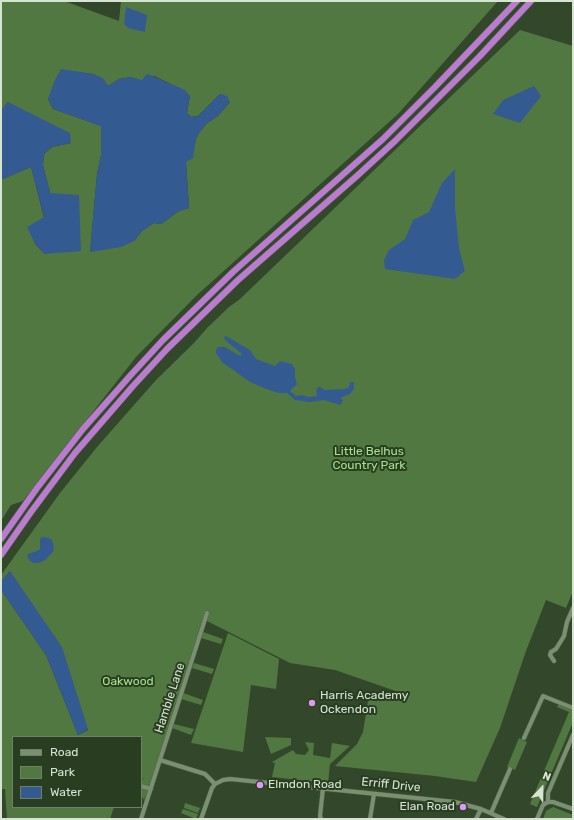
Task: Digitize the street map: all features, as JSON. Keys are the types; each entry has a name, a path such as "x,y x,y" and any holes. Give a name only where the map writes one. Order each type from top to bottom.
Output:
{"highway":[{"path":"1,539 37,488 83,429 163,340 234,271 382,139 444,78 517,1"},
{"path":"1,555 30,512 76,453 133,386 167,349 238,280 395,141 480,56 531,1"}],"street":[{"path":"554,662 550,655 551,652 556,649 564,636 567,622 573,608"},
{"name":"Hamble Lane","path":"141,819 207,613"},
{"path":"524,738 543,696 573,708"},
{"path":"548,802 548,793 573,735"},
{"path":"160,760 205,774 215,784 212,788 201,819"},
{"path":"491,813 510,769"},
{"name":"Erriff Drive","path":"215,784 223,780 230,779 455,802 481,809 504,819"},
{"path":"142,786 151,789"},
{"path":"321,819 323,788"},
{"path":"370,819 374,794"},
{"path":"537,819 543,805 548,802 553,802 573,810"},
{"path":"476,819 481,809"}],"green space":[{"path":"1,1 64,1 119,21 121,1 498,1 398,114 196,296 136,357 23,501 11,505 1,521 1,176 3,179 31,167 44,218 35,244 45,254 50,193 43,165 44,154 52,147 71,143 8,102 1,111","holes":["61,70 93,74 108,86 119,79 131,77 142,81 154,76 190,96 187,113 191,117 198,116 220,94 230,102 218,116 207,123 199,133 186,162 189,208 179,211 161,224 154,223 142,231 134,241 90,252 97,174 101,155 101,126 53,109 48,99"]},
{"name":"Little Belhus Country Park","path":"520,30 573,46 573,591 566,608 546,600 526,651 500,728 476,782 435,776 335,766 357,744 363,732 369,695 371,693 376,692 394,698 410,696 335,670 290,663 203,619 152,780 144,800 142,797 142,779 145,779 142,778 142,736 12,736 12,808 114,808 110,819 7,819 5,789 1,789 1,590 46,655 78,735 88,730 9,572 1,582 1,575 60,493 97,447 156,380 194,343 207,328 229,307 240,299"},
{"path":"203,632 223,639 221,644 201,638"},
{"path":"228,633 279,659 276,689 251,685 243,752 191,743"},
{"path":"194,663 214,669 212,674 192,668"},
{"path":"183,693 203,700 201,705 181,699"},
{"path":"559,703 573,709 573,722 537,807 530,804 569,712 557,707"},
{"path":"174,724 194,729 191,735 172,728"},
{"path":"265,737 291,738 291,745 271,754"},
{"path":"519,738 527,742 515,770 507,767"},
{"path":"305,742 314,743 313,755 330,758 332,743 350,746 330,764 328,783 272,777 275,763 272,762 293,750 296,754 305,755 309,750"},
{"path":"185,803 200,808 198,813 184,808"},
{"path":"553,807 573,815 573,819 543,819 546,811"},
{"path":"183,809 198,814 196,819 181,813"}],"water":[{"path":"126,7 147,15 145,32 128,28 124,24"},
{"path":"61,69 93,74 103,78 108,86 119,79 131,77 142,80 148,74 185,90 190,96 187,113 192,117 198,116 220,94 227,96 230,102 218,116 207,123 199,133 196,139 193,158 186,162 189,208 179,211 161,224 154,223 142,231 134,241 121,247 90,252 97,174 101,155 101,126 53,109 48,99 54,82"},
{"path":"534,86 541,96 520,123 493,114 503,100"},
{"path":"8,102 70,133 71,143 52,147 44,154 43,165 50,193 79,195 81,251 45,254 35,244 27,227 44,217 31,167 3,179 1,176 1,111"},
{"path":"455,169 455,208 459,248 465,271 455,279 385,269 384,260 389,250 405,239 413,220 429,212 442,183"},
{"path":"226,336 250,350 256,359 275,366 280,361 292,364 295,369 297,384 290,391 296,396 317,396 316,391 318,387 325,390 345,389 349,387 350,382 354,382 354,389 350,394 340,398 343,400 341,405 324,400 310,402 295,400 287,393 279,393 269,390 250,382 222,362 216,353 218,347 225,347 240,356 242,354 225,340 224,337"},
{"path":"42,537 52,540 54,547 53,552 45,560 39,563 33,563 27,556 28,554 40,549 40,539"},
{"path":"10,571 62,647 88,729 78,735 46,655 1,590 1,582"}],"place":[{"name":"Harris Academy Ockendon","path":"312,703"},
{"name":"Elmdon Road","path":"260,785"},
{"name":"Elan Road","path":"463,807"}],"park label":[{"name":"Oakwood","path":"128,682"}]}
